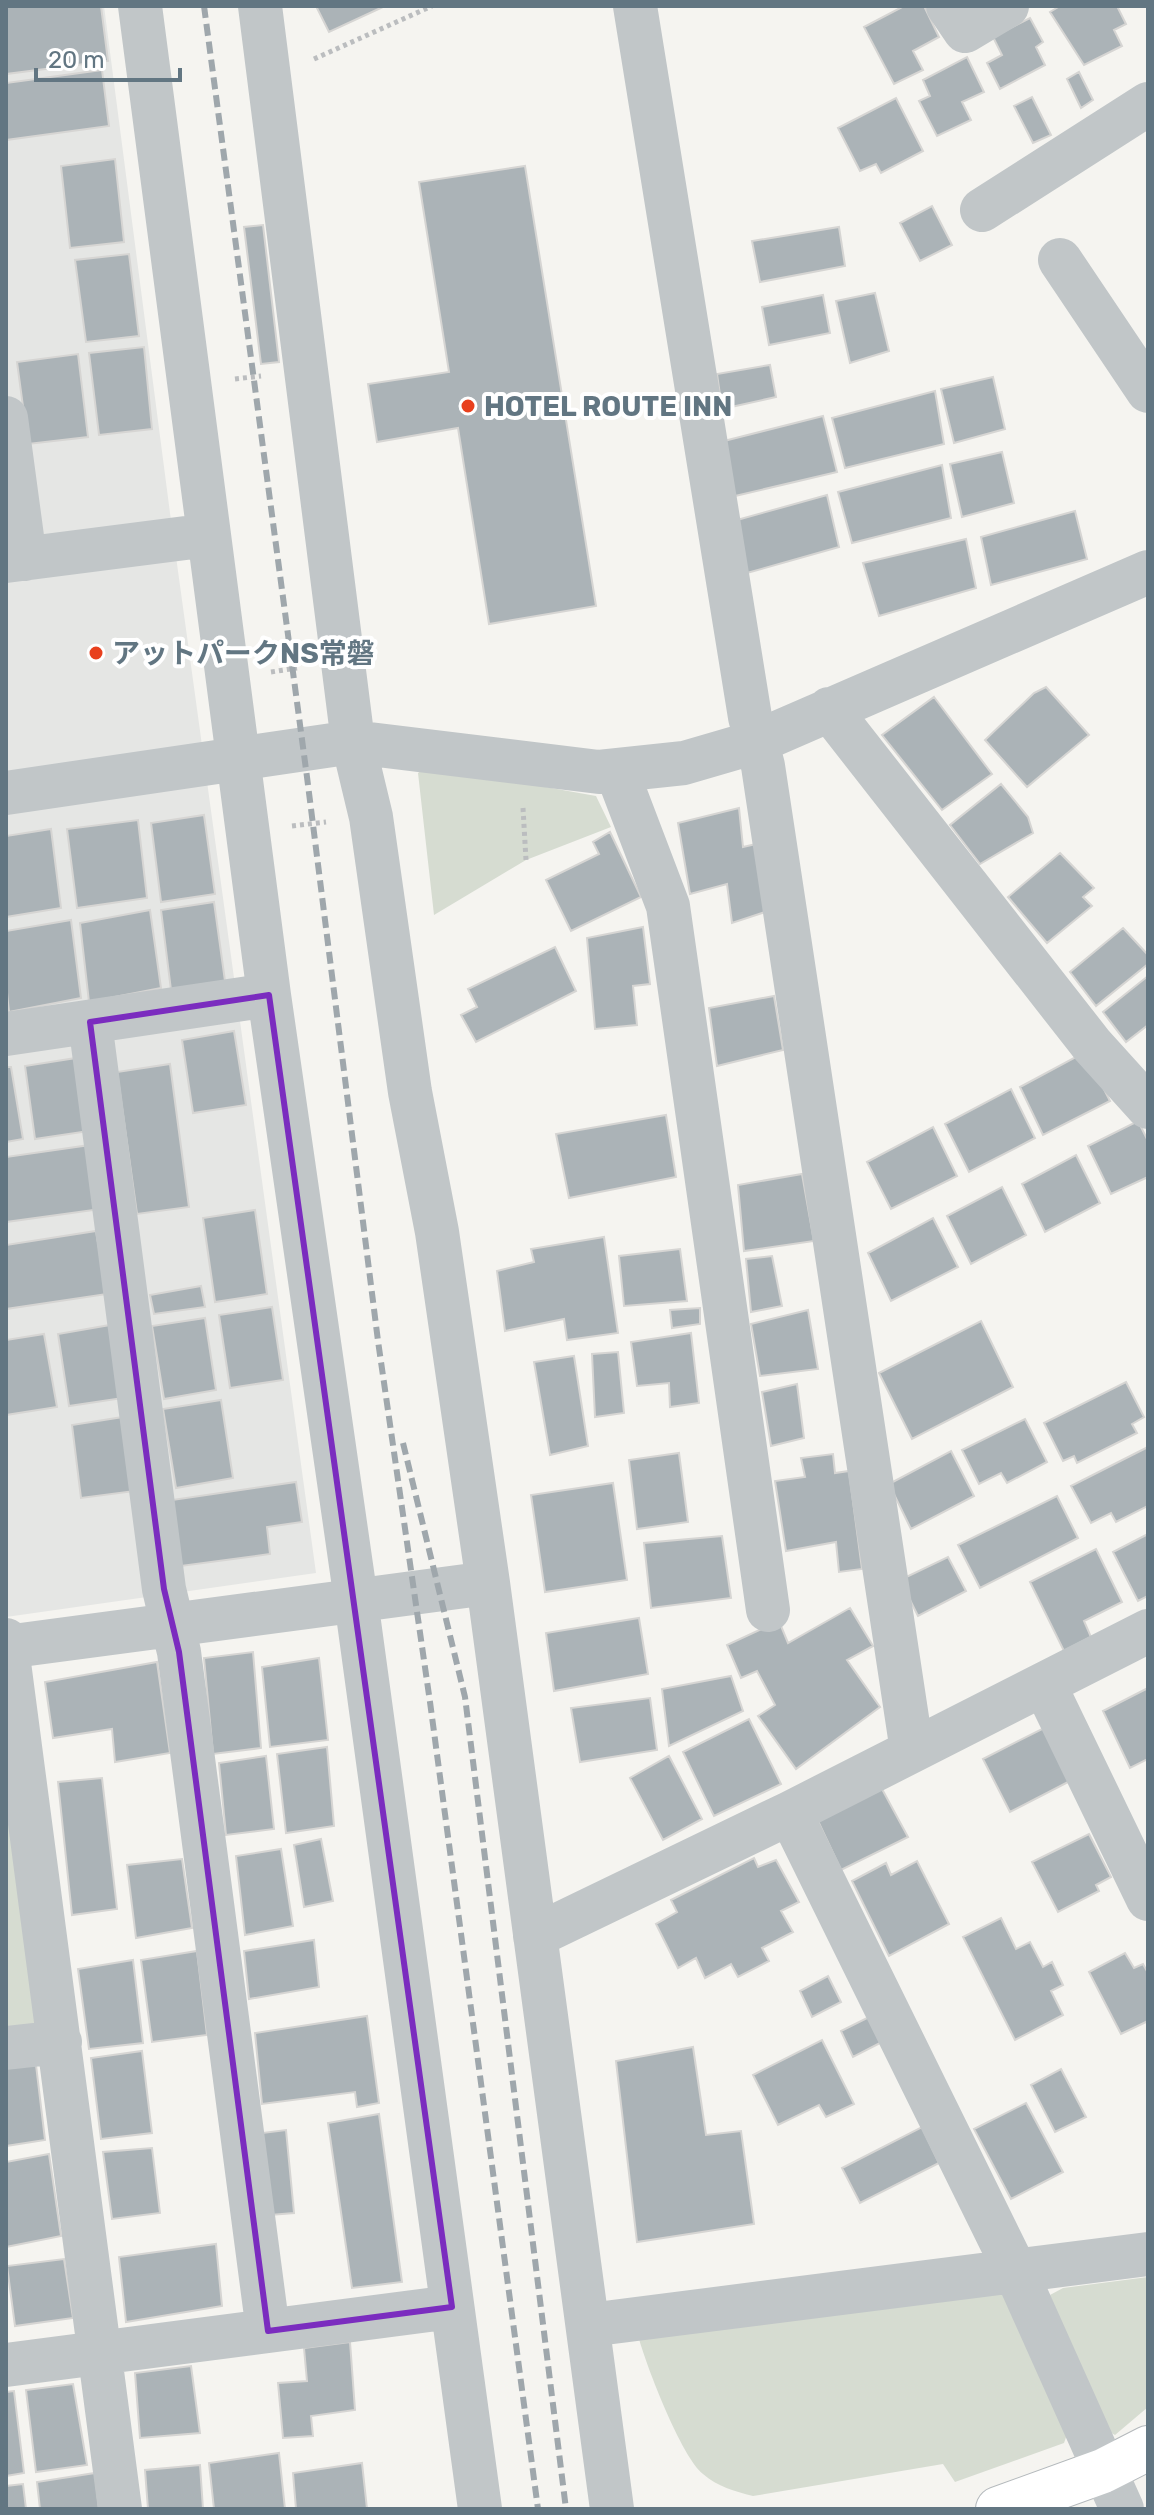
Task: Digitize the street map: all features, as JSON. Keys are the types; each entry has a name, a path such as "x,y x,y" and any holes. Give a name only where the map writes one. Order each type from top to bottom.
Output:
{"main road":[{"path":"998,2509 1103,2471 1148,2448"}],"street":[{"path":"140,6 269,995 356,1600 480,2509"},
{"path":"260,6 353,742 371,817 410,1092 437,1232 488,1583 612,2509"},
{"path":"635,6 750,717 763,766 912,1751"},
{"path":"948,6 965,31 1007,6"},
{"path":"982,210 1148,104"},
{"path":"1060,260 1148,391"},
{"path":"6,418 15,560 209,535"},
{"path":"6,793 353,742 599,772 684,763 756,742 1148,572"},
{"path":"829,709 1092,1045 1148,1107"},
{"path":"617,772 668,906 768,1610"},
{"path":"6,1034 269,995"},
{"path":"90,1022 164,1589 181,1668 268,2331"},
{"path":"6,1647 488,1583"},
{"path":"535,1936 790,1813 1148,1631"},
{"path":"6,1640 120,2509"},
{"path":"1044,1684 1148,1899"},
{"path":"790,1813 1015,2270 1122,2509"},
{"path":"6,2048 60,2042"},
{"path":"589,2325 1148,2254"},
{"path":"6,2365 452,2307"}],"path":[{"path":"270,80 432,6"},
{"path":"221,381 272,375"},
{"path":"257,674 304,667"},
{"path":"523,798 526,860"},
{"path":"280,827 339,821"}],"highlighted area":[{"path":"269,995 452,2307 268,2331 179,1652 164,1589 90,1022"}],"shaded area":[{"path":"6,6 104,6 170,513 316,1573 6,1617"},
{"path":"428,766 596,796 611,827 526,860 434,915 418,773"},
{"path":"6,1792 38,2026 6,2030"},
{"path":"1148,2277 1148,2407 1115,2435 1101,2427 1050,2295 1063,2288"},
{"path":"994,2290 1009,2296 1071,2423 1064,2443 955,2482 943,2464 753,2496 720,2485 694,2464 675,2431 639,2339"}],"building":[{"path":"6,6 101,6 108,61 6,74"},
{"path":"316,6 385,6 329,32"},
{"path":"904,6 924,6 939,37 913,51 923,70 894,84 864,27"},
{"path":"1060,6 1117,6 1126,24 1114,30 1122,46 1084,65 1050,12"},
{"path":"1030,18 1043,42 1036,47 1045,65 1000,89 987,63 1002,55 993,37"},
{"path":"967,57 984,92 962,102 971,120 937,136 919,101 930,96 923,80"},
{"path":"102,70 109,126 6,140 6,83"},
{"path":"1079,72 1093,100 1081,108 1067,79"},
{"path":"1032,97 1051,135 1033,143 1014,106"},
{"path":"896,98 923,151 881,173 876,164 860,171 838,128"},
{"path":"115,159 124,242 70,248 61,166"},
{"name":"HOTEL ROUTE INN","path":"525,166 596,606 489,624 458,428 377,442 368,384 449,372 419,182"},
{"path":"932,206 952,245 920,261 900,223"},
{"path":"263,225 279,362 261,364 244,227"},
{"path":"839,227 845,266 760,282 752,241"},
{"path":"129,254 139,336 86,342 75,260"},
{"path":"875,293 889,351 850,363 836,301"},
{"path":"823,295 830,333 769,345 762,307"},
{"path":"144,347 152,429 99,435 89,353"},
{"path":"78,354 88,437 28,444 17,362"},
{"path":"770,365 776,397 722,409 717,374"},
{"path":"993,377 1005,429 954,443 941,389"},
{"path":"935,391 944,444 845,468 832,418"},
{"path":"823,416 837,472 735,496 720,442"},
{"path":"1002,452 1014,503 962,517 950,464"},
{"path":"942,465 951,518 852,543 838,492"},
{"path":"827,495 839,547 747,573 737,520"},
{"path":"1075,511 1087,559 991,585 981,537"},
{"path":"966,539 976,588 879,616 863,563"},
{"path":"1046,687 1089,735 1027,787 985,740 1034,693"},
{"path":"934,697 992,774 942,810 882,735"},
{"path":"1001,784 1028,817 1033,833 980,864 950,825"},
{"path":"739,808 743,847 756,844 765,912 732,923 727,884 690,894 678,823"},
{"path":"204,815 215,894 161,902 151,823"},
{"path":"138,820 147,898 77,908 67,829"},
{"path":"51,829 61,908 6,917 6,836"},
{"path":"610,832 641,897 571,931 546,880 599,854 593,842"},
{"path":"1060,853 1094,888 1083,897 1092,906 1047,943 1008,897"},
{"path":"214,902 225,981 171,990 161,910"},
{"path":"150,910 161,988 89,1002 80,923"},
{"path":"71,920 81,998 9,1012 6,931"},
{"path":"643,927 650,984 633,986 637,1025 595,1029 587,938"},
{"path":"1123,928 1148,955 1148,964 1096,1006 1070,972"},
{"path":"555,947 576,991 476,1042 461,1015 477,1007 468,989"},
{"path":"1148,976 1148,1025 1126,1042 1103,1012"},
{"path":"774,996 783,1050 717,1066 709,1008"},
{"path":"234,1031 246,1105 193,1113 182,1040"},
{"path":"1085,1052 1110,1101 1043,1135 1020,1087"},
{"path":"76,1058 89,1131 35,1139 25,1066"},
{"path":"170,1064 189,1207 137,1214 117,1072"},
{"path":"6,1067 11,1067 23,1139 6,1142"},
{"path":"1011,1089 1035,1138 969,1172 945,1124"},
{"path":"666,1115 676,1177 569,1198 556,1134"},
{"path":"1138,1121 1148,1141 1148,1177 1111,1194 1088,1146"},
{"path":"933,1127 957,1176 891,1209 867,1162"},
{"path":"90,1145 101,1209 6,1222 6,1157"},
{"path":"1076,1155 1100,1203 1045,1232 1022,1184"},
{"path":"802,1174 814,1241 744,1251 738,1185"},
{"path":"1002,1187 1026,1235 971,1264 947,1216"},
{"path":"255,1210 267,1294 215,1302 203,1218"},
{"path":"933,1218 958,1267 891,1301 868,1253"},
{"path":"96,1231 107,1294 6,1309 6,1245"},
{"path":"604,1237 618,1333 567,1340 564,1319 505,1331 497,1271 534,1262 531,1249"},
{"path":"680,1249 687,1301 624,1306 619,1256"},
{"path":"772,1256 782,1306 751,1312 746,1259"},
{"path":"201,1286 205,1307 154,1314 150,1295"},
{"path":"272,1307 283,1380 230,1388 219,1315"},
{"path":"700,1308 700,1324 672,1328 670,1310"},
{"path":"808,1310 818,1369 760,1376 751,1324"},
{"path":"205,1318 216,1390 164,1399 152,1326"},
{"path":"981,1321 1013,1387 912,1439 879,1373"},
{"path":"110,1325 123,1398 69,1406 58,1334"},
{"path":"691,1333 699,1403 670,1407 669,1383 637,1386 631,1342"},
{"path":"44,1334 57,1407 6,1415 6,1340"},
{"path":"618,1352 624,1413 595,1417 592,1354"},
{"path":"574,1356 588,1446 550,1455 534,1362"},
{"path":"1126,1382 1144,1417 1132,1424 1137,1433 1077,1463 1074,1456 1063,1461 1044,1423"},
{"path":"797,1384 804,1438 771,1446 762,1392"},
{"path":"221,1400 233,1478 176,1488 163,1409"},
{"path":"123,1417 135,1491 81,1498 72,1425"},
{"path":"1025,1419 1047,1462 1007,1483 1001,1473 979,1484 962,1450"},
{"path":"1148,1447 1148,1506 1116,1522 1111,1513 1091,1523 1071,1486"},
{"path":"951,1451 974,1496 911,1529 889,1484"},
{"path":"679,1453 688,1522 637,1529 629,1460"},
{"path":"833,1454 835,1473 849,1471 862,1569 839,1572 836,1542 786,1551 775,1481 805,1477 801,1458"},
{"path":"296,1482 302,1522 267,1527 270,1554 181,1566 172,1500"},
{"path":"613,1483 627,1580 545,1592 531,1495"},
{"path":"1057,1496 1078,1538 980,1588 958,1545"},
{"path":"1148,1534 1148,1596 1138,1601 1113,1552"},
{"path":"722,1536 731,1598 651,1608 644,1543"},
{"path":"1096,1549 1122,1602 1084,1621 1091,1637 1064,1651 1030,1582"},
{"path":"948,1557 966,1591 918,1616 900,1580"},
{"path":"850,1608 873,1646 847,1660 880,1707 796,1769 758,1716 775,1705 757,1671 741,1678 727,1645 779,1621 788,1643"},
{"path":"639,1618 648,1674 554,1691 546,1633"},
{"path":"253,1652 261,1748 213,1754 204,1658"},
{"path":"319,1658 328,1740 270,1747 262,1667"},
{"path":"157,1662 170,1753 115,1762 112,1729 53,1738 45,1682"},
{"path":"731,1676 743,1711 669,1746 662,1689"},
{"path":"1148,1688 1148,1759 1130,1768 1103,1711"},
{"path":"650,1698 657,1750 580,1762 571,1708"},
{"path":"749,1719 781,1784 714,1816 683,1752"},
{"path":"1046,1727 1072,1780 1010,1812 983,1759"},
{"path":"327,1747 334,1826 286,1833 277,1754"},
{"path":"266,1756 274,1829 226,1835 219,1763"},
{"path":"669,1756 702,1819 663,1840 630,1778"},
{"path":"102,1778 117,1909 72,1915 58,1782"},
{"path":"882,1789 908,1837 841,1870 818,1821"},
{"path":"1089,1834 1111,1877 1096,1885 1099,1891 1058,1912 1032,1862"},
{"path":"321,1839 333,1901 304,1907 294,1845"},
{"path":"281,1849 293,1926 245,1935 236,1856"},
{"path":"754,1858 758,1867 776,1860 799,1902 781,1911 793,1932 762,1948 769,1961 738,1977 731,1964 705,1978 696,1958 678,1968 656,1924 677,1912 671,1900"},
{"path":"182,1859 192,1928 136,1938 127,1865"},
{"path":"917,1861 949,1924 889,1956 852,1881 886,1863 891,1875"},
{"path":"1001,1918 1016,1949 1030,1942 1043,1967 1052,1962 1063,1985 1051,1991 1063,2015 1015,2040 963,1937"},
{"path":"314,1940 319,1987 249,1999 244,1951"},
{"path":"197,1951 207,2035 152,2042 141,1960"},
{"path":"1125,1953 1134,1968 1143,1964 1148,1973 1148,2021 1121,2034 1089,1972"},
{"path":"133,1960 143,2043 89,2049 78,1969"},
{"path":"828,1976 841,2002 812,2017 800,1991"},
{"path":"367,2016 379,2103 357,2107 355,2092 262,2104 255,2033"},
{"path":"869,2017 882,2042 853,2057 841,2031"},
{"path":"822,2040 854,2104 826,2117 819,2105 778,2125 753,2075"},
{"path":"693,2047 706,2135 741,2131 754,2224 637,2242 616,2061"},
{"path":"142,2051 152,2133 101,2139 91,2058"},
{"path":"36,2065 45,2140 6,2146 6,2068"},
{"path":"1061,2069 1086,2117 1055,2132 1031,2085"},
{"path":"1026,2103 1063,2172 1011,2199 974,2129"},
{"path":"379,2114 402,2282 352,2288 328,2123"},
{"path":"922,2127 939,2163 860,2203 842,2168"},
{"path":"286,2130 294,2213 270,2215 262,2133"},
{"path":"152,2148 160,2213 112,2219 103,2152"},
{"path":"49,2154 61,2236 6,2247 6,2162"},
{"path":"216,2244 222,2306 126,2322 119,2257"},
{"path":"64,2259 73,2318 15,2326 7,2266"},
{"path":"350,2342 355,2410 311,2416 313,2436 283,2438 278,2383 307,2381 304,2348"},
{"path":"191,2366 200,2433 140,2438 135,2373"},
{"path":"73,2384 87,2465 36,2472 26,2390"},
{"path":"14,2391 24,2473 6,2476 6,2392"},
{"path":"279,2453 285,2509 214,2509 209,2463"},
{"path":"362,2463 367,2509 296,2509 293,2473"},
{"path":"200,2465 203,2509 148,2509 145,2470"},
{"path":"95,2473 99,2509 40,2509 37,2482"},
{"path":"23,2484 26,2509 6,2509 6,2486"}],"railway":[{"path":"204,6 307,777 378,1341 430,1702 538,2509"},
{"path":"403,1443 465,1697 566,2509"}],"place":[{"name":"HOTEL ROUTE INN","path":"468,406"},
{"name":"アットパークNS常磐","path":"96,653"}]}
